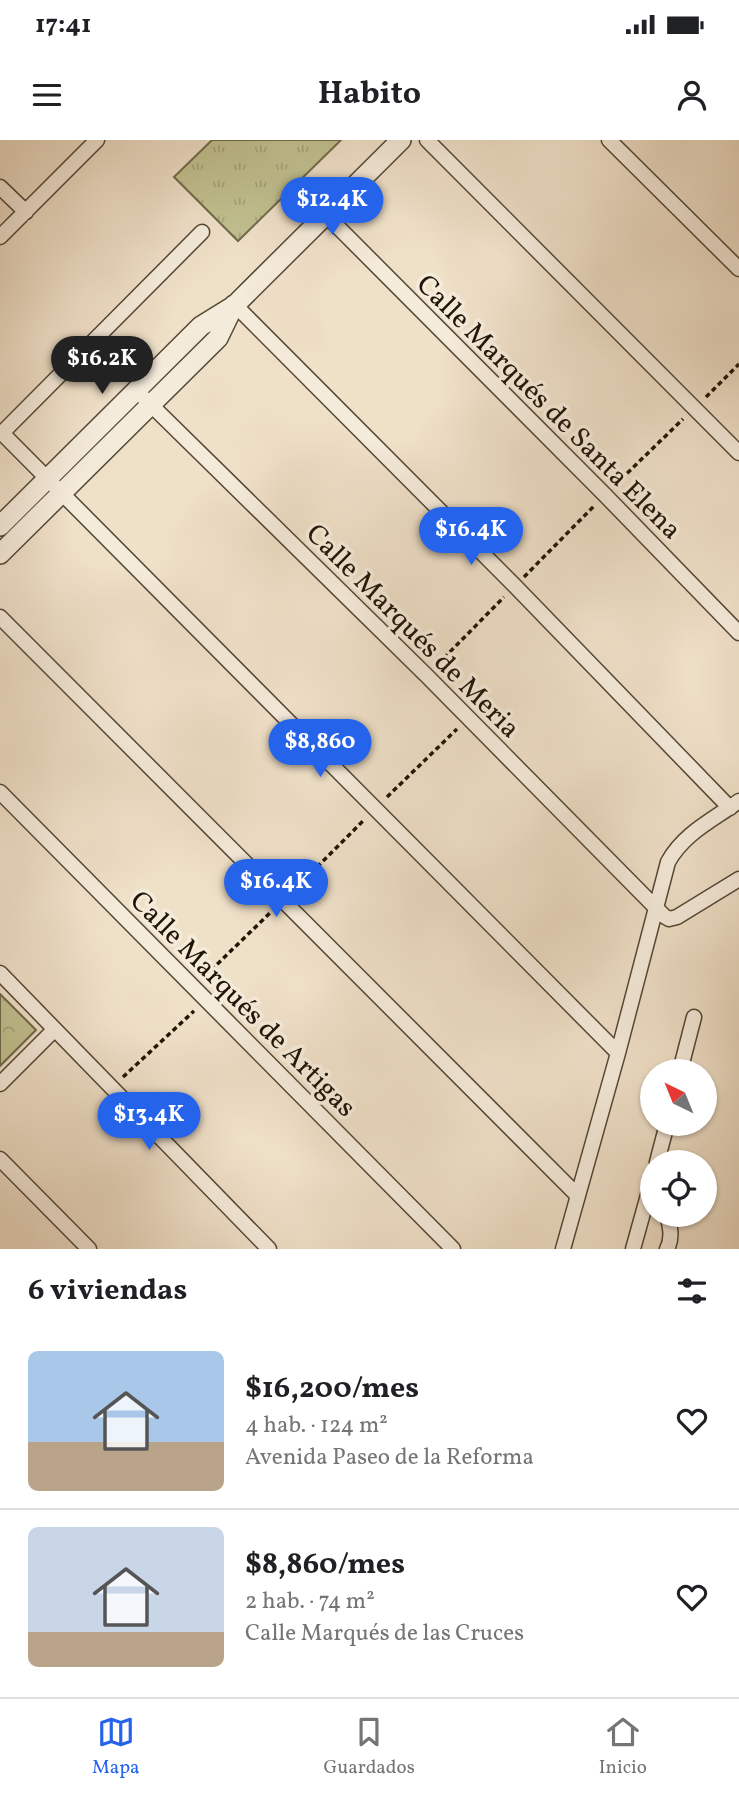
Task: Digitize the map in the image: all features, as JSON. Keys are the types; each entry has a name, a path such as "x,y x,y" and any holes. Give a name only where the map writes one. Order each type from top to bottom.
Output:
{"street":[{"path":"0,235 97,140"},
{"path":"0,554 54,485 143,397 218,338 235,304 401,140"},
{"path":"427,140 739,453"},
{"path":"610,140 739,269"},
{"path":"0,187 26,212"},
{"name":"Calle Marqués de Santa Elena","path":"326,215 739,633"},
{"path":"202,232 2,432 618,1054"},
{"path":"235,304 734,804 688,835 676,847 665,869 564,1249"},
{"name":"Calle Marqués de Meria","path":"143,397 427,676 654,907"},
{"path":"0,526 54,485"},
{"path":"0,617 578,1196"},
{"name":"Calle Marqués de Artigas","path":"0,792 453,1249"},
{"path":"654,907 668,919 677,917 739,878"},
{"path":"0,973 269,1249"},
{"path":"683,1059 694,1017"},
{"path":"0,1084 54,1030"},
{"path":"0,1159 89,1249"},
{"path":"633,1249 640,1224"},
{"path":"667,1249 671,1243 670,1227"}],"path":[{"path":"427,676 605,495 739,365"},
{"path":"194,987 468,718"},
{"path":"111,1088 206,1000"}],"green space":[{"path":"212,140 341,140 238,241 174,177"},
{"path":"0,994 36,1030 0,1066"}]}
